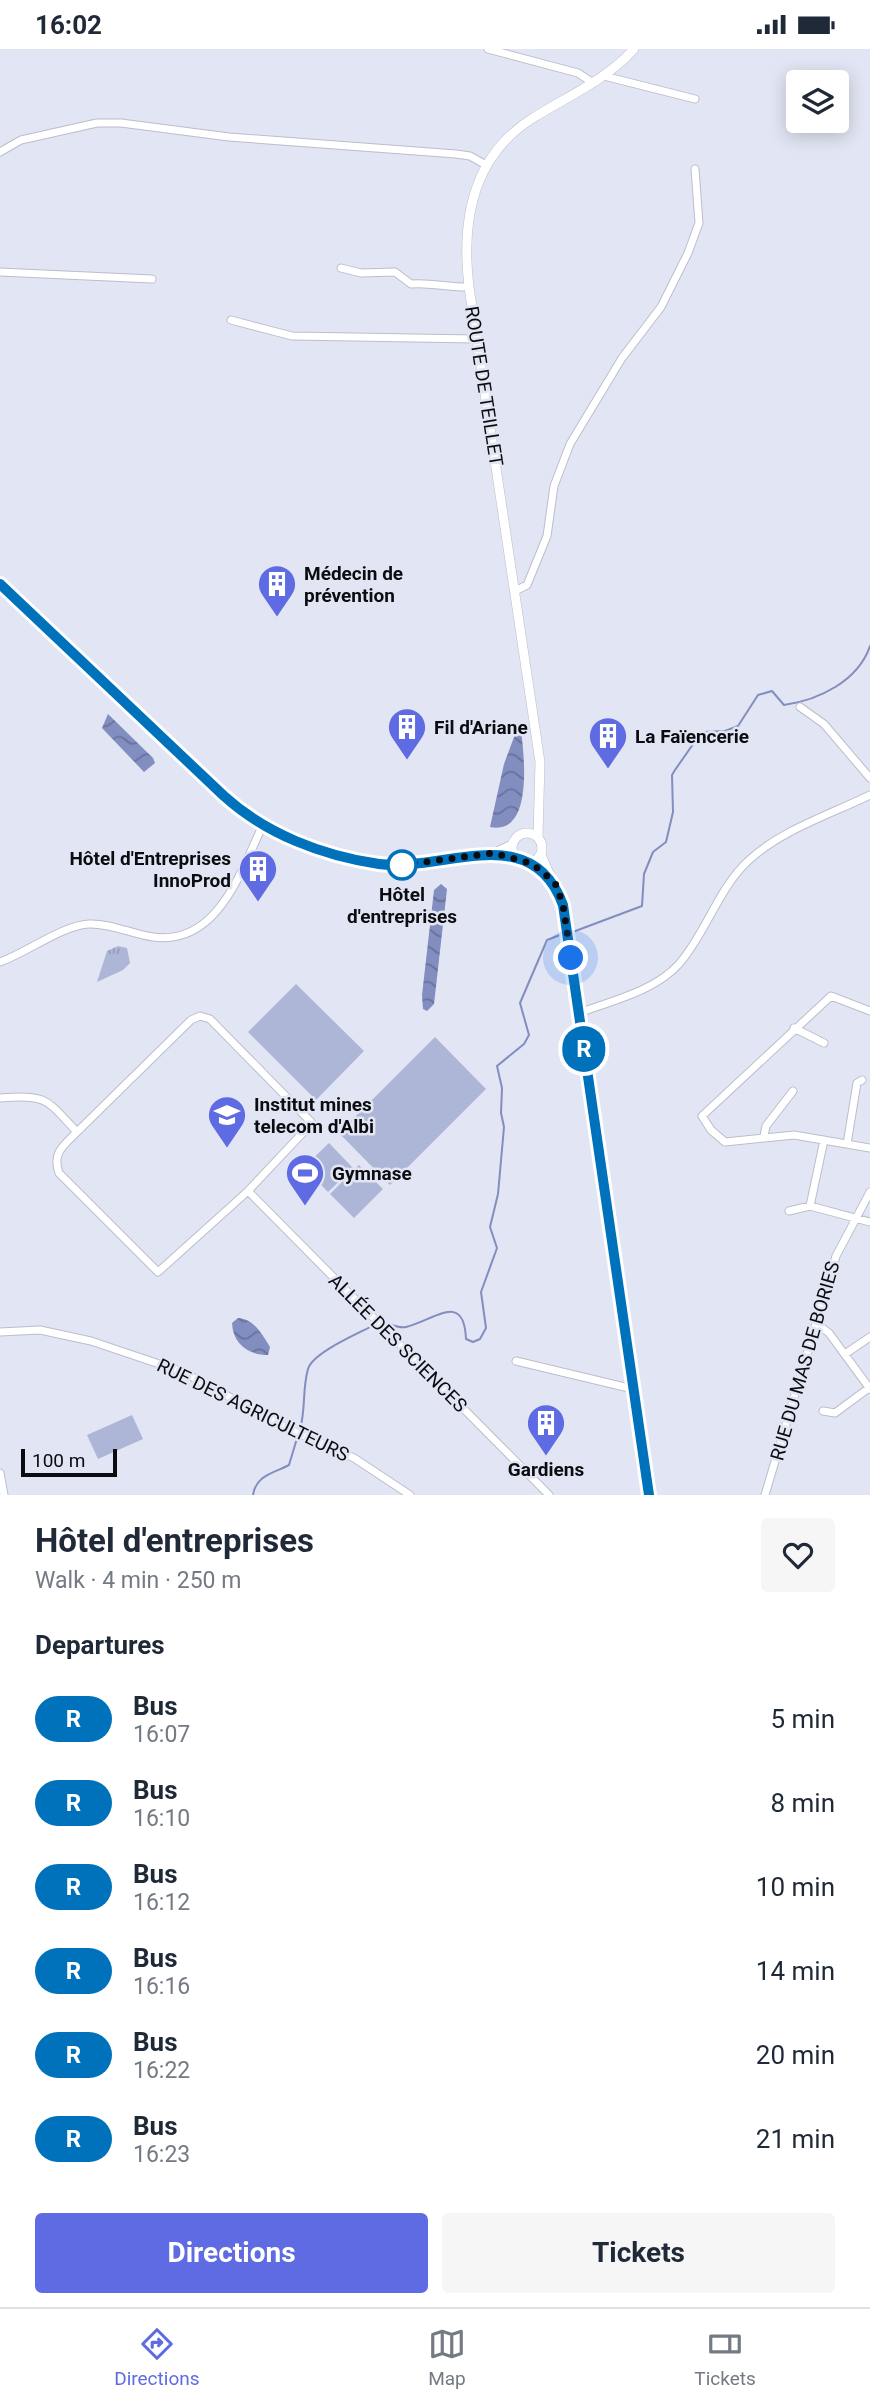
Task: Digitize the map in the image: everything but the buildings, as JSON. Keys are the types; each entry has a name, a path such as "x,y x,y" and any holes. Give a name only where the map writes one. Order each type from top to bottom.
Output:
{"main road":[{"name":"ROUTE DE TEILLET","path":"538,836 540,762 469,287 465,236 468,210 486,165 522,125 604,76 634,49"},
{"name":"ROUTE DE TEILLET","path":"524,832 540,799"},
{"path":"556,885 542,871 516,858 512,844 524,832 538,836 542,843 541,855 556,885 563,905 649,1495"},
{"path":"530,863 541,855"}],"street":[{"path":"488,49 517,53 578,73 593,83"},
{"path":"604,76 695,99"},
{"path":"0,152 22,140 97,123 121,123 229,137 456,154 470,156 486,165"},
{"path":"515,591 527,585 547,536 554,487 570,444 622,358 660,307 677,278 699,223 695,169"},
{"path":"341,268 361,273 395,272 411,284 431,282 447,288 469,287"},
{"path":"0,272 152,279"},
{"path":"231,320 292,337 477,339"},
{"path":"0,584 224,796 262,827 344,856 379,864 403,865 494,853 512,844"},
{"path":"800,707 824,724 870,778"},
{"path":"579,1013 639,989 671,971 685,955 738,871 768,844 870,795"},
{"path":"0,963 77,926 88,924 152,937 189,932 213,916 228,896 262,827"},
{"path":"494,853 516,858"},
{"path":"870,1011 831,996 702,1115 711,1130 725,1142 794,1135 870,1147"},
{"path":"200,1016 210,1019 312,1123 247,1191 158,1272 60,1173 55,1161 59,1150 191,1020 200,1016"},
{"path":"794,1028 824,1043"},
{"path":"847,1144 857,1083 862,1080"},
{"path":"764,1136 766,1126 793,1091"},
{"path":"0,1098 40,1097 47,1100 77,1132"},
{"path":"810,1206 824,1140"},
{"name":"ALLÉE DES SCIENCES","path":"247,1191 549,1495"},
{"name":"RUE DU MAS DE BORIES","path":"765,1495 835,1256 870,1192"},
{"path":"789,1211 810,1206 870,1222"},
{"path":"817,1324 845,1354 870,1389 835,1413 823,1411"},
{"name":"RUE DES AGRICULTEURS","path":"2,1333 40,1330 147,1359 183,1373 291,1430 367,1465 410,1495"},
{"path":"845,1354 870,1337"},
{"path":"516,1361 632,1389"},
{"path":"0,1473 4,1495"}],"green space":[{"path":"118,946 127,948 130,963 123,970 97,982 107,951"},
{"path":"296,984 364,1051 316,1100 248,1032"},
{"path":"435,1037 486,1089 390,1185 339,1133"},
{"path":"329,1143 353,1168 328,1192 304,1167"},
{"path":"359,1165 383,1189 354,1218 330,1194"},
{"path":"132,1415 143,1439 98,1459 87,1435"}],"water":[{"path":"108,714 153,758 155,763 144,772 102,728"},
{"path":"517,729 521,730 524,757 520,807 514,819 504,826 490,827 504,764"},
{"path":"441,884 447,889 434,1004 427,1011 423,1009 422,995 434,890"},
{"path":"238,1318 249,1321 261,1332 270,1347 268,1355 254,1353 243,1347 233,1330 232,1323"}],"waterway":[{"path":"570,933 642,906 644,874 653,852 666,842 673,812 672,775 698,737 705,732 725,731 738,726 758,695 772,691 784,705 811,699 836,687 856,669 870,646"},
{"path":"381,1321 406,1327 445,1312 453,1312 460,1316 464,1324 466,1339 473,1342 480,1339 486,1328 481,1292 497,1248 490,1227 498,1194 504,1127 501,1113 502,1088 497,1066 524,1044 529,1035 520,1003 547,940 560,935"},
{"path":"300,1429 306,1377 312,1363 327,1350 376,1324"},
{"path":"253,1495 262,1479 289,1465 298,1435"}],"bus line":[{"name":"R","path":"0,584 224,796 262,827 353,859 379,864 420,864 494,853 530,863 556,885 563,905 649,1495"}],"place":[{"name":"Médecin de prévention","path":"277,618"},
{"name":"Fil d'Ariane","path":"407,761"},
{"name":"La Faïencerie","path":"608,770"},
{"name":"Hôtel d'entreprises","path":"402,865"},
{"name":"Hôtel d'Entreprises InnoProd","path":"258,903"},
{"name":"Institut mines telecom d'Albi","path":"227,1149"},
{"name":"Gymnase","path":"305,1207"},
{"name":"Gardiens","path":"546,1457"}],"route":[{"path":"402,865 494,853 530,863 556,885 563,905 571,958"}]}
